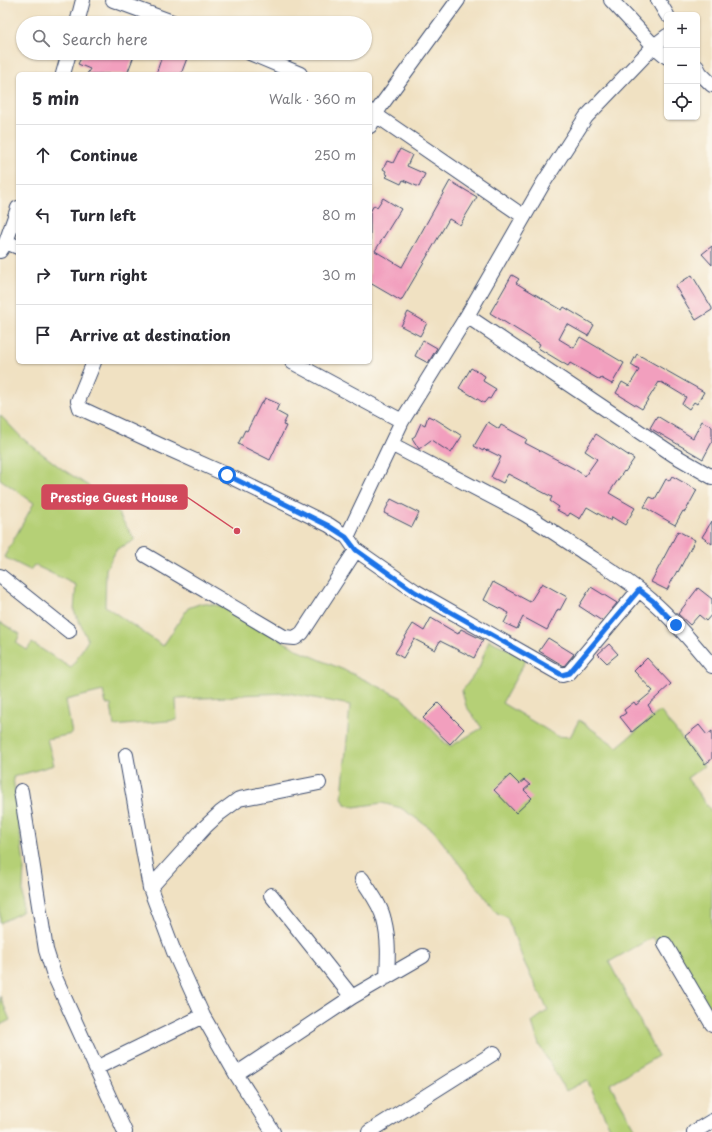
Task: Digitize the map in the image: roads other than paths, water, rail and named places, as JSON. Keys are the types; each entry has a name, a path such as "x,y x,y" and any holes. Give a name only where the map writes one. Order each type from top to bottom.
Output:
{"street":[{"path":"79,16 83,0"},
{"path":"112,0 156,16"},
{"path":"458,0 372,117 523,216"},
{"path":"611,0 654,46 664,54"},
{"path":"658,0 665,12"},
{"path":"346,537 402,421 467,316 523,216 586,117 654,46 664,38"},
{"path":"64,72 67,60"},
{"path":"267,60 295,72"},
{"path":"700,73 712,85"},
{"path":"8,247 16,216"},
{"path":"467,316 674,455 712,477"},
{"path":"93,364 78,401 80,408 227,475 329,526 346,537 356,550 415,592 562,675 569,673 639,590"},
{"path":"296,364 402,421"},
{"path":"391,444 540,523 653,601 710,658"},
{"path":"145,555 284,637 295,638 302,633 356,550"},
{"path":"0,576 69,630"},
{"path":"126,755 150,888 174,952 203,1016 236,1074 273,1132"},
{"path":"150,888 205,827 220,813 239,799 319,782"},
{"path":"21,791 46,950 54,975 125,1132"},
{"path":"362,879 374,896 384,919 388,942 387,977"},
{"path":"271,895 352,997"},
{"path":"665,944 712,1024"},
{"path":"236,1074 352,997 423,956"},
{"path":"96,1068 203,1016"},
{"path":"369,1132 494,1053"},
{"path":"694,1132 712,1121"}],"place":[{"name":"Prestige Guest House","path":"237,531"}]}
